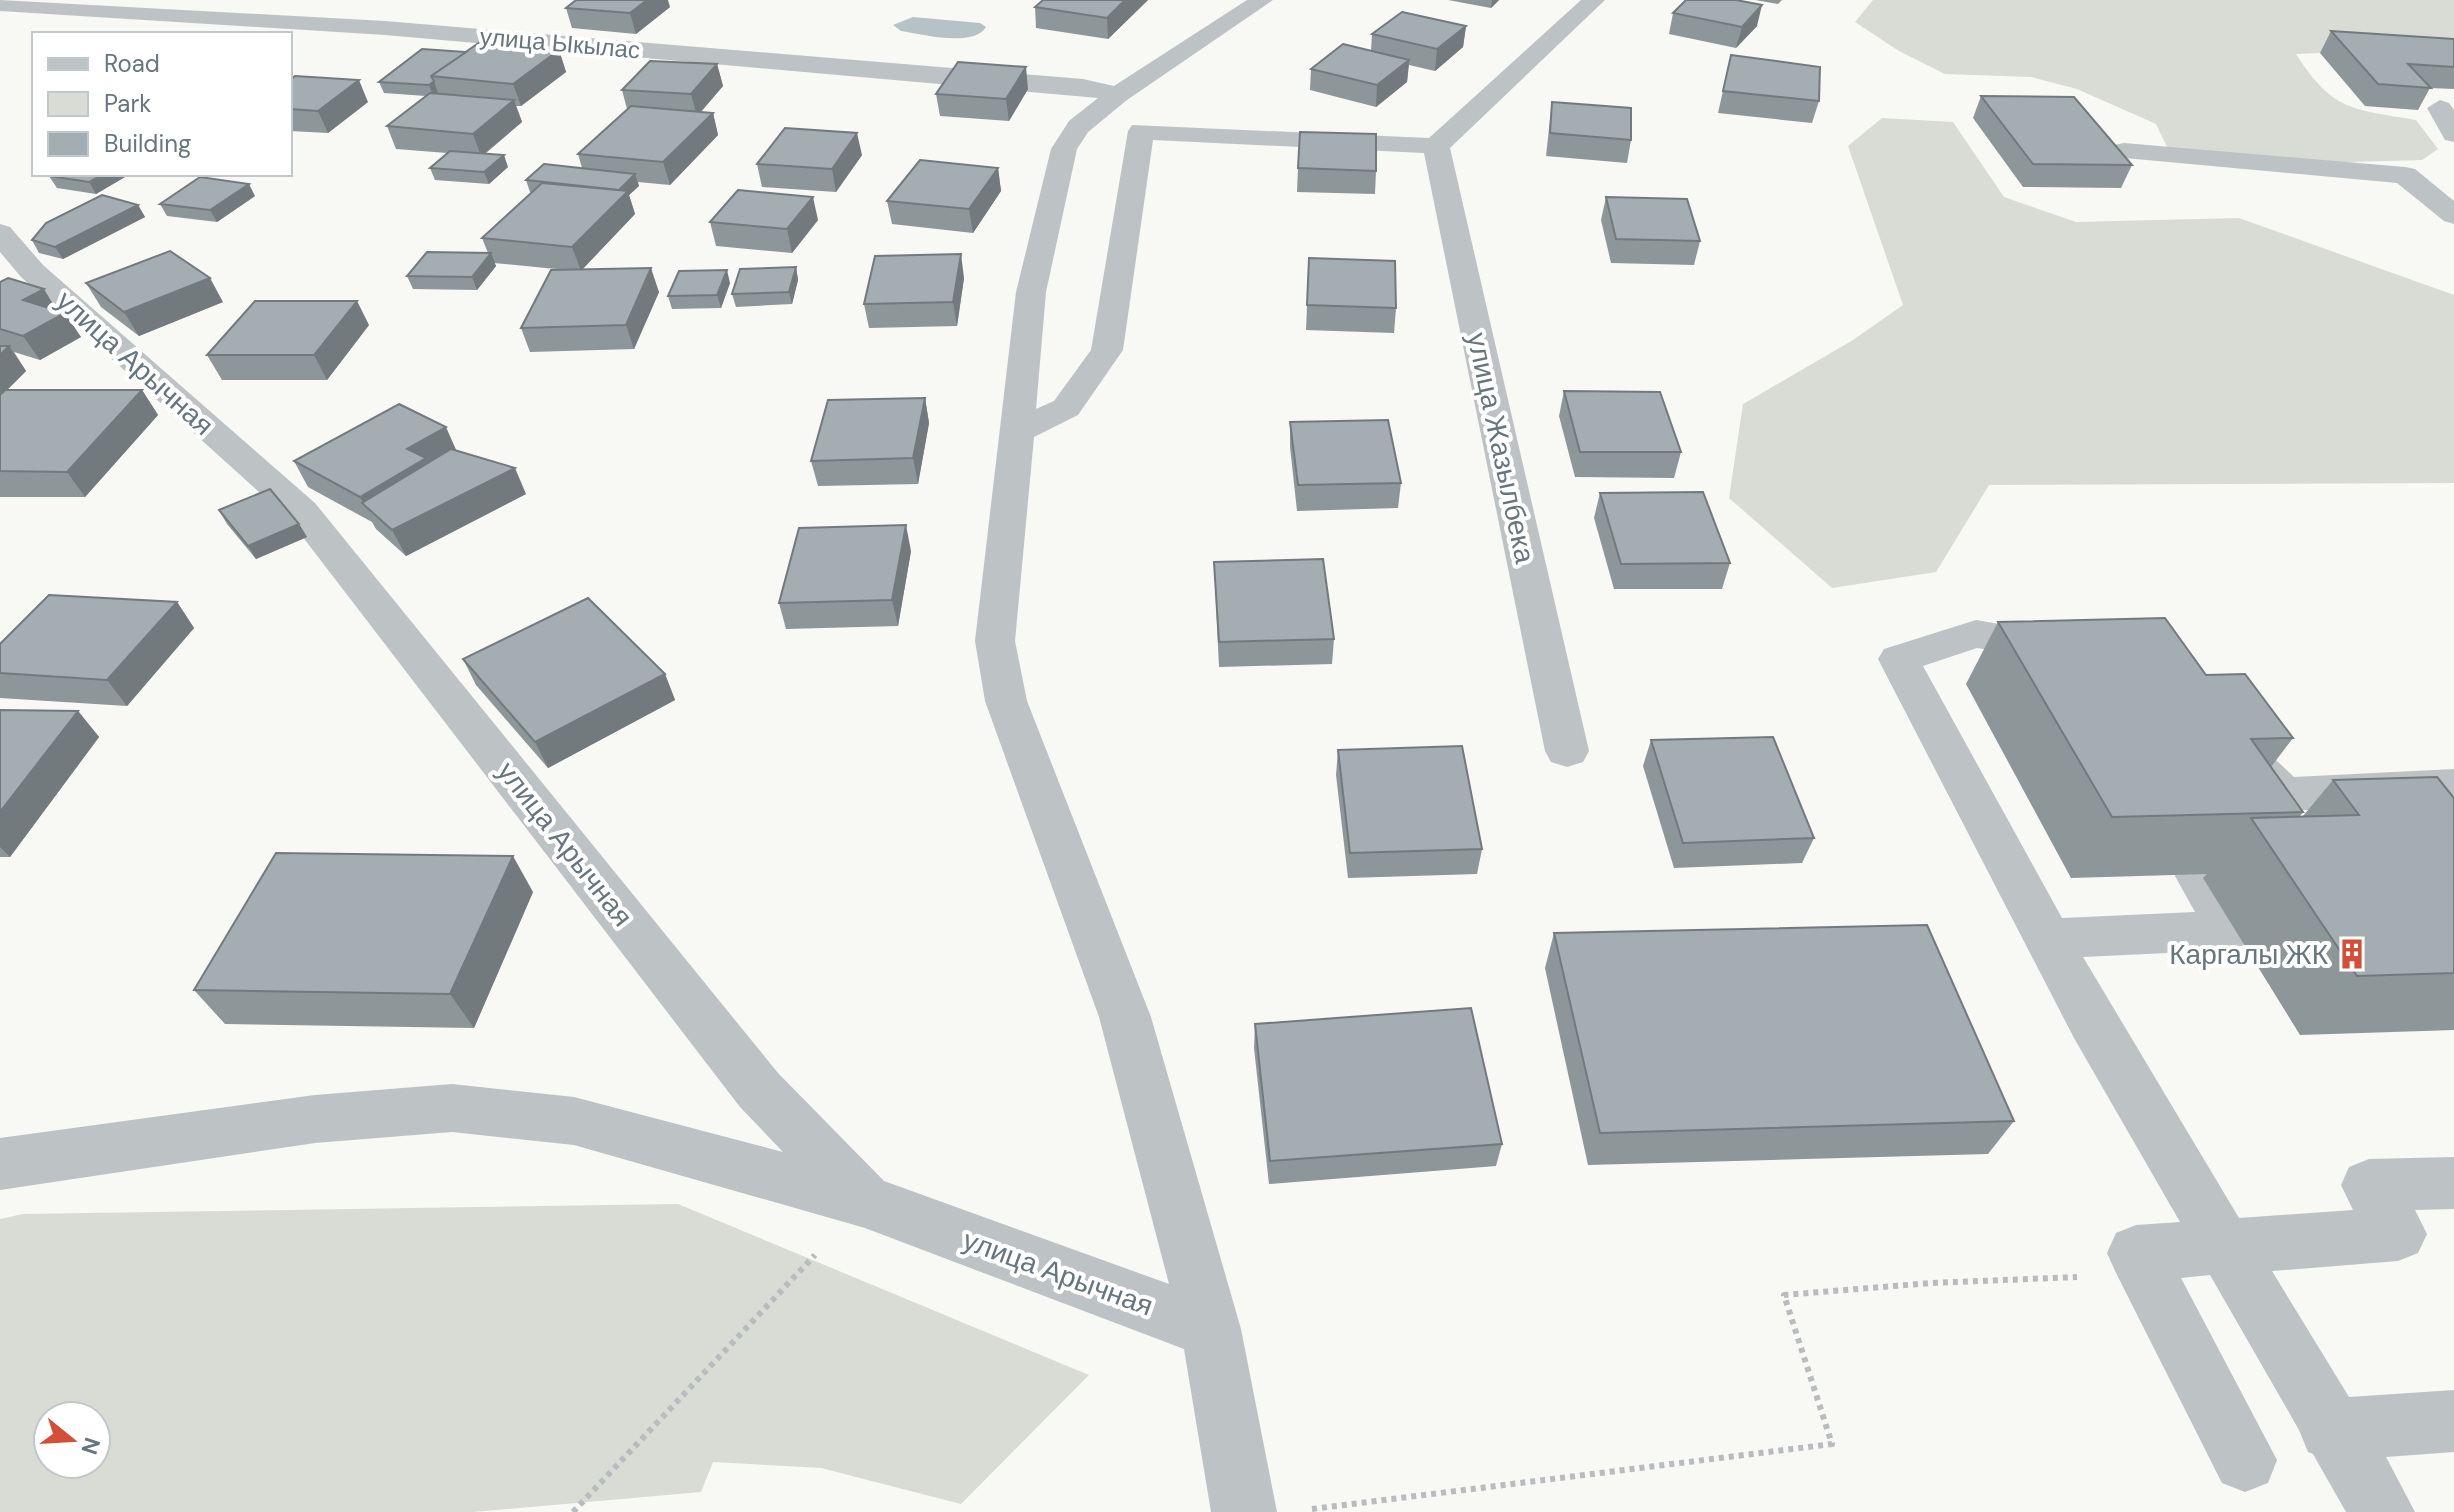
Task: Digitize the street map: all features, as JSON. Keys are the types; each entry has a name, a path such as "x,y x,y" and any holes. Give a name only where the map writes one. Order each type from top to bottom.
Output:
{"street":[{"path":"1244,1512 1211,1329 1125,1017 1006,701 995,641 1031,292 1064,149 1078,127 1118,95 1262,0"},
{"path":"1017,432 1066,408 1107,350 1141,131 1436,146 1594,0"},
{"name":"улица Ыкылас","path":"0,4 400,29 1083,87 1118,95"},
{"path":"2440,108 2454,134"},
{"name":"улица Жазылбека","path":"1436,146 1567,751"},
{"path":"2124,151 2405,175 2454,215"},
{"name":"улица Арычная","path":"0,233 32,271 302,511 759,1090 865,1201 1211,1329"},
{"path":"2098,659 2053,645 1976,634 1899,659 2048,939 2221,1245 2382,1512"},
{"path":"2215,730 2284,794"},
{"path":"2048,939 2230,930 2199,876 2279,872 2246,824 2284,794 2454,786"},
{"path":"0,1164 315,1119 452,1108 574,1121 865,1201"},
{"path":"2245,1460 2136,1253 2398,1234 2369,1185 2454,1183"},
{"path":"2330,1430 2454,1421"}],"path":[{"path":"573,1512 865,1201"},
{"path":"1304,1510 1832,1444 1784,1295 1931,1283 2089,1276"}],"green space":[{"path":"1873,0 2454,0 2454,55 2395,50 2296,54 2309,73 2334,97 2360,110 2416,120 2438,149 2422,160 2312,163 2167,147 2156,124 2077,89 2031,77 1945,74 1899,51 1855,22"},
{"path":"1882,118 1953,122 2004,197 2076,222 2239,218 2454,295 2454,483 1989,485 1936,572 1832,588 1729,498 1743,404 1853,340 1903,305 1848,146"},
{"path":"678,1204 1089,1375 961,1504 821,1468 713,1462 701,1492 473,1512 0,1512 0,1219 23,1214"}],"shaded area":[{"path":"913,17 980,23 986,27 970,37 959,38 901,31 893,25"}],"building":[{"path":"576,0 647,0 630,13 566,8"},
{"path":"1043,0 1125,0 1107,18 1035,7"},
{"path":"1686,0 1736,0 1762,5 1742,27 1673,13"},
{"path":"1402,12 1466,26 1437,49 1372,34"},
{"path":"2331,31 2454,39 2454,67 2408,64 2431,88 2378,84"},
{"path":"480,42 559,50 513,84 431,76"},
{"path":"1343,44 1409,60 1377,85 1311,69"},
{"path":"422,49 466,52 431,76 434,81 429,85 379,82"},
{"path":"1731,55 1820,67 1819,101 1723,91"},
{"path":"650,61 717,64 691,94 622,90"},
{"path":"958,62 1026,67 1006,99 936,94"},
{"path":"295,76 359,80 318,111 292,109 292,78"},
{"path":"430,93 514,100 473,134 387,126"},
{"path":"1981,96 2074,97 2132,165 2033,164"},
{"path":"1552,102 1631,108 1631,140 1550,133"},
{"path":"631,106 713,113 663,162 578,154"},
{"path":"785,128 857,133 832,169 757,164"},
{"path":"1300,132 1376,134 1376,171 1298,168"},
{"path":"450,151 504,155 484,172 430,168"},
{"path":"920,160 998,168 969,209 887,201"},
{"path":"544,164 635,174 619,190 526,180"},
{"path":"49,176 100,176 89,182"},
{"path":"200,177 249,184 210,210 160,204"},
{"path":"542,183 628,191 572,247 482,238"},
{"path":"738,190 813,197 787,229 710,222"},
{"path":"102,195 138,205 55,247 32,240 46,223"},
{"path":"1606,197 1687,199 1700,241 1616,239"},
{"path":"170,251 210,278 124,312 86,283"},
{"path":"427,252 491,253 472,277 407,276"},
{"path":"961,254 953,302 864,304 875,256"},
{"path":"1309,258 1395,261 1396,308 1307,305"},
{"path":"796,267 789,292 732,294 740,269"},
{"path":"651,268 626,325 521,328 551,270"},
{"path":"727,270 717,295 668,296 679,271"},
{"path":"8,278 44,289 23,300 65,313 23,336 0,329 0,282"},
{"path":"255,301 357,301 314,355 207,355"},
{"path":"0,346 9,346 0,355"},
{"path":"5,390 142,390 67,472 0,471 0,395"},
{"path":"1564,391 1660,392 1681,452 1580,452"},
{"path":"925,398 913,458 811,461 828,400"},
{"path":"399,404 446,427 407,449 426,458 360,497 294,461"},
{"path":"1388,420 1401,483 1298,485 1290,422"},
{"path":"451,449 515,468 392,530 362,503"},
{"path":"270,489 299,524 248,546 219,510"},
{"path":"1703,492 1730,563 1621,564 1600,493"},
{"path":"906,525 892,600 779,603 799,528"},
{"path":"1323,559 1334,639 1219,642 1214,562"},
{"path":"49,595 177,602 107,680 0,673 0,644"},
{"path":"588,598 665,674 535,742 463,659"},
{"path":"2165,618 2206,675 2245,674 2293,738 2251,739 2303,812 2112,817 1998,622"},
{"path":"0,710 78,711 0,812"},
{"path":"1773,737 1814,838 1683,843 1651,740"},
{"path":"1462,746 1482,849 1350,853 1338,750"},
{"path":"2437,777 2454,798 2454,973 2357,976 2251,818 2359,815 2333,780"},
{"path":"276,853 513,856 450,994 194,990"},
{"path":"1927,925 2014,1121 1600,1133 1554,933"},
{"path":"1471,1008 1502,1144 1270,1161 1255,1024"}],"place":[{"name":"Каргалы ЖК","path":"2352,954"}]}
